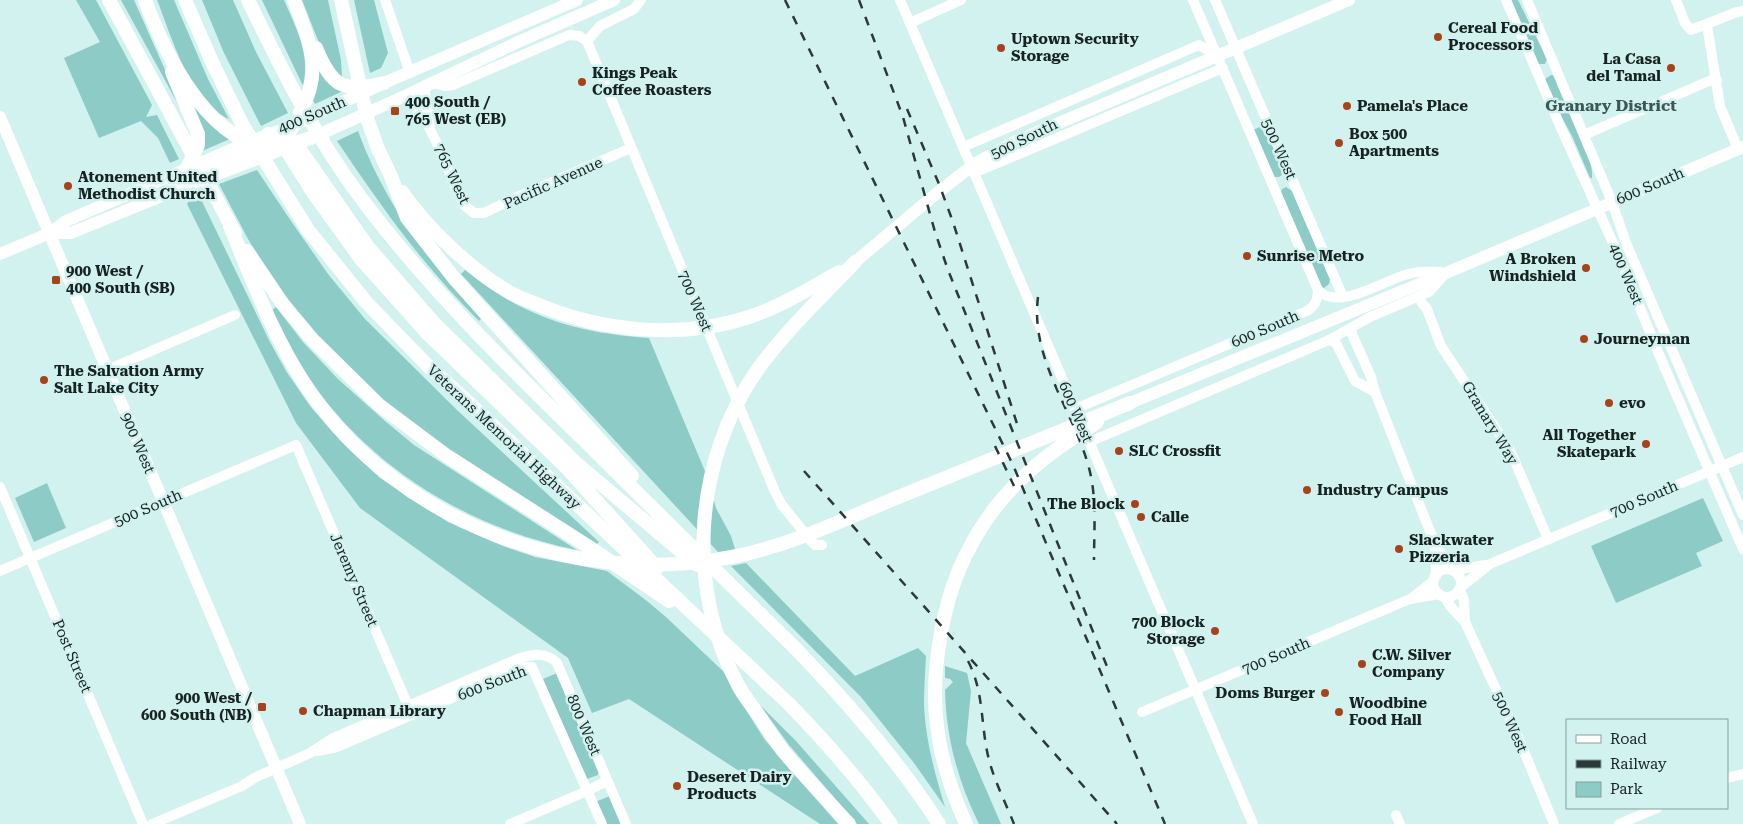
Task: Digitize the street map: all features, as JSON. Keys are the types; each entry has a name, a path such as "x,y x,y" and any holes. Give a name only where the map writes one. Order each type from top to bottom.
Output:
{"highway":[{"path":"109,0 230,226 273,330 308,390 346,436 374,462 425,500 464,521 501,537 541,551 567,557 631,565 674,565 733,557 790,541 1130,403"},
{"path":"145,0 168,54 192,91 208,112 234,134 280,139 311,138"},
{"name":"Veterans Memorial Highway","path":"185,0 242,124 308,230 366,302 428,366 789,704 823,739 861,784 891,824"},
{"path":"248,0 301,104 333,157 361,198 462,318 503,361 839,693 877,737 939,824"},
{"path":"294,0 323,65 333,78 344,86 356,88 384,83"},
{"path":"166,194 228,159 280,139 298,114 312,85 313,67 309,43 294,0"},
{"path":"340,0 367,118 407,218 454,278 719,573"},
{"path":"168,54 173,78 198,134 198,145 187,168"},
{"path":"280,139 368,247 434,323 576,463 797,650"},
{"path":"280,139 345,239 385,288 428,334 565,466 740,660"},
{"path":"390,174 416,212 470,265 510,293 552,311 587,322 636,330 716,325 784,304 855,262"},
{"path":"230,226 282,302 300,324 318,345 379,405 446,456 592,549 702,624"},
{"path":"849,824 782,749 738,686 722,651 710,612 703,548 704,523 712,470 722,437 746,389 758,369 784,337 855,262"},
{"path":"966,824 946,775 936,726 935,703 937,662 957,574 968,549 982,527 1018,482 1048,455 1130,403"}],"main road":[{"name":"400 South","path":"50,233 71,233 166,194 280,139 384,83 576,0"},
{"name":"400 South","path":"311,138 429,85 518,42 614,0"},
{"name":"500 South","path":"855,262 937,193 976,164 1014,142 1349,0"},
{"name":"900 West","path":"0,117 300,824"},
{"name":"400 South","path":"0,254 50,233 66,221 187,168 280,139"},
{"name":"600 South","path":"1130,403 1446,273 1741,148"}],"street":[{"path":"385,0 410,73"},
{"path":"587,41 600,26 634,9 641,0"},
{"name":"600 West","path":"900,0 1253,824"},
{"path":"910,23 961,0"},
{"name":"500 West","path":"1193,0 1318,290"},
{"name":"500 West","path":"1215,0 1343,297"},
{"name":"400 West","path":"1506,0 1596,208 1618,254 1743,549"},
{"name":"400 West","path":"1527,0 1612,202 1626,243 1714,452 1722,465 1743,515"},
{"path":"1676,0 1685,23 1691,30 1743,11"},
{"path":"1707,24 1720,106 1741,148"},
{"name":"400 South","path":"429,85 453,85 569,34 576,35 587,41"},
{"name":"700 West","path":"587,41 775,492 782,505 812,542 815,545 822,545"},
{"name":"500 South","path":"963,147 1199,45 1217,56"},
{"name":"500 South","path":"974,173 1223,68"},
{"path":"1584,135 1716,80"},
{"name":"765 West","path":"429,85 432,132"},
{"name":"765 West","path":"405,96 420,111 432,132 461,200 468,210 474,213"},
{"name":"Pacific Avenue","path":"474,213 480,214 489,211 631,148"},
{"name":"600 South","path":"1318,290 1323,295 1331,298 1343,297 1406,275 1424,272 1446,273"},
{"name":"600 South","path":"1090,442 1329,340 1352,329 1370,317 1429,292 1446,273"},
{"name":"600 South","path":"1075,409 1307,311 1316,302 1318,290"},
{"name":"Granary Way","path":"1427,309 1429,292"},
{"name":"Granary Way","path":"1419,297 1427,309 1441,346 1510,450 1548,539"},
{"path":"107,370 234,315"},
{"path":"1352,329 1352,334 1371,377 1375,392 1434,544 1453,570 1459,575 1461,587 1454,596 1442,596 1435,589 1434,544"},
{"path":"1329,340 1336,343 1355,381 1375,392"},
{"name":"500 South","path":"0,571 296,445"},
{"name":"Jeremy Street","path":"296,445 410,710"},
{"name":"700 South","path":"1453,570 1490,564 1743,457"},
{"name":"Post Street","path":"0,487 143,824"},
{"name":"700 South","path":"1461,587 1490,564"},
{"path":"1435,578 1442,570 1453,570"},
{"name":"700 South","path":"1142,712 1410,599 1435,578"},
{"name":"500 West","path":"1461,587 1465,622"},
{"name":"500 West","path":"1442,596 1465,622 1518,737 1554,824"},
{"name":"700 South","path":"1410,599 1442,596"},
{"name":"800 West","path":"520,658 543,654 557,663 626,824"},
{"name":"600 South","path":"410,710 520,658"},
{"name":"600 South","path":"152,824 242,786 310,753 334,738 524,668 530,667 534,669"},
{"name":"800 West","path":"534,669 602,824"},
{"path":"1734,776 1743,767"},
{"path":"510,824 607,781"},
{"path":"1619,824 1655,809"}],"green space":[{"path":"76,0 96,0 152,105 146,117 157,115 179,159 170,163 158,138 141,121 99,138 64,58 100,42"},
{"path":"121,0 134,0 190,126"},
{"path":"157,0 174,0 208,79 229,119 215,110 203,98 193,83 176,49"},
{"path":"202,0 233,0 256,52 288,113 261,126 224,53"},
{"path":"262,0 284,0 304,52 305,74 303,86"},
{"path":"302,0 328,0 341,60 342,77 336,72 324,54"},
{"path":"354,0 374,0 388,53 381,68 370,73"},
{"path":"1510,0 1518,0 1547,59 1545,64 1538,64"},
{"path":"316,63 326,81 343,91 315,104 311,97"},
{"path":"1551,75 1555,76 1578,128 1589,158 1592,178 1590,178 1572,136 1555,105 1545,79"},
{"path":"189,101 201,114 230,139 202,151"},
{"path":"1260,127 1275,149 1281,162 1283,174 1279,177 1273,177 1253,130"},
{"path":"358,131 381,183 395,208 426,254 481,319 479,321 421,257 337,141"},
{"path":"257,170 328,274 365,319 457,410 599,542 595,546 434,440 397,413 324,345 265,268 219,184"},
{"path":"1286,187 1292,191 1330,279 1329,284 1324,288 1321,287 1280,193"},
{"path":"198,193 286,371 310,406 342,442 380,478 448,522 503,546 535,557 607,571 647,601 726,674 765,740 838,824 820,824 629,699 592,713 568,658 360,508 296,423 187,204 192,196"},
{"path":"465,270 508,300 551,320 598,332 649,338 707,476 716,508 731,536 735,549 718,552 461,274"},
{"path":"276,307 303,342 338,379 414,445 577,550 536,540 497,526 459,509 422,488 389,464 357,436 329,405 304,371 271,311"},
{"path":"47,483 66,528 34,542 15,498"},
{"path":"1703,498 1723,541 1696,553 1702,566 1616,603 1591,546"},
{"path":"746,563 855,676 918,648 926,656 925,720 931,758 945,807 914,763 861,697 731,566"},
{"path":"945,666 967,673 971,691 966,743 1001,824 979,824 959,776 954,759 946,708 945,690 953,682 945,678"},
{"path":"557,673 599,772 598,775 587,779 543,679"},
{"path":"760,705 796,741 869,824 857,824 789,745"},
{"path":"610,796 621,824 605,824 595,802"}],"railway":[{"path":"785,0 1013,465 1165,824"},
{"path":"859,0 903,117 935,232 948,270 1108,669"},
{"path":"907,109 953,222 1019,430"},
{"path":"1038,297 1037,320 1040,342 1055,385 1082,447 1092,479 1094,560"},
{"path":"995,446 1014,486"},
{"path":"804,471 1117,824"},
{"path":"968,661 979,694 989,761 1014,824"}],"place":[{"name":"Cereal Food Processors","path":"1438,37"},
{"name":"Uptown Security Storage","path":"1001,48"},
{"name":"La Casa del Tamal","path":"1671,68"},
{"name":"Kings Peak Coffee Roasters","path":"582,82"},
{"name":"Pamela's Place","path":"1347,106"},
{"name":"400 South / 765 West (EB)","path":"395,111"},
{"name":"Box 500 Apartments","path":"1339,143"},
{"name":"Atonement United Methodist Church","path":"68,186"},
{"name":"Sunrise Metro","path":"1247,256"},
{"name":"A Broken Windshield","path":"1586,268"},
{"name":"900 West / 400 South (SB)","path":"56,280"},
{"name":"Journeyman","path":"1584,339"},
{"name":"The Salvation Army Salt Lake City","path":"44,380"},
{"name":"evo","path":"1609,403"},
{"name":"All Together Skatepark","path":"1646,444"},
{"name":"SLC Crossfit","path":"1119,451"},
{"name":"Industry Campus","path":"1307,490"},
{"name":"The Block","path":"1135,504"},
{"name":"Calle","path":"1141,517"},
{"name":"Slackwater Pizzeria","path":"1399,549"},
{"name":"700 Block Storage","path":"1215,631"},
{"name":"C.W. Silver Company","path":"1362,664"},
{"name":"Doms Burger","path":"1325,693"},
{"name":"900 West / 600 South (NB)","path":"262,707"},
{"name":"Chapman Library","path":"303,711"},
{"name":"Woodbine Food Hall","path":"1339,712"},
{"name":"Deseret Dairy Products","path":"677,786"}],"district":[{"name":"Granary District","path":"1611,105"}]}
